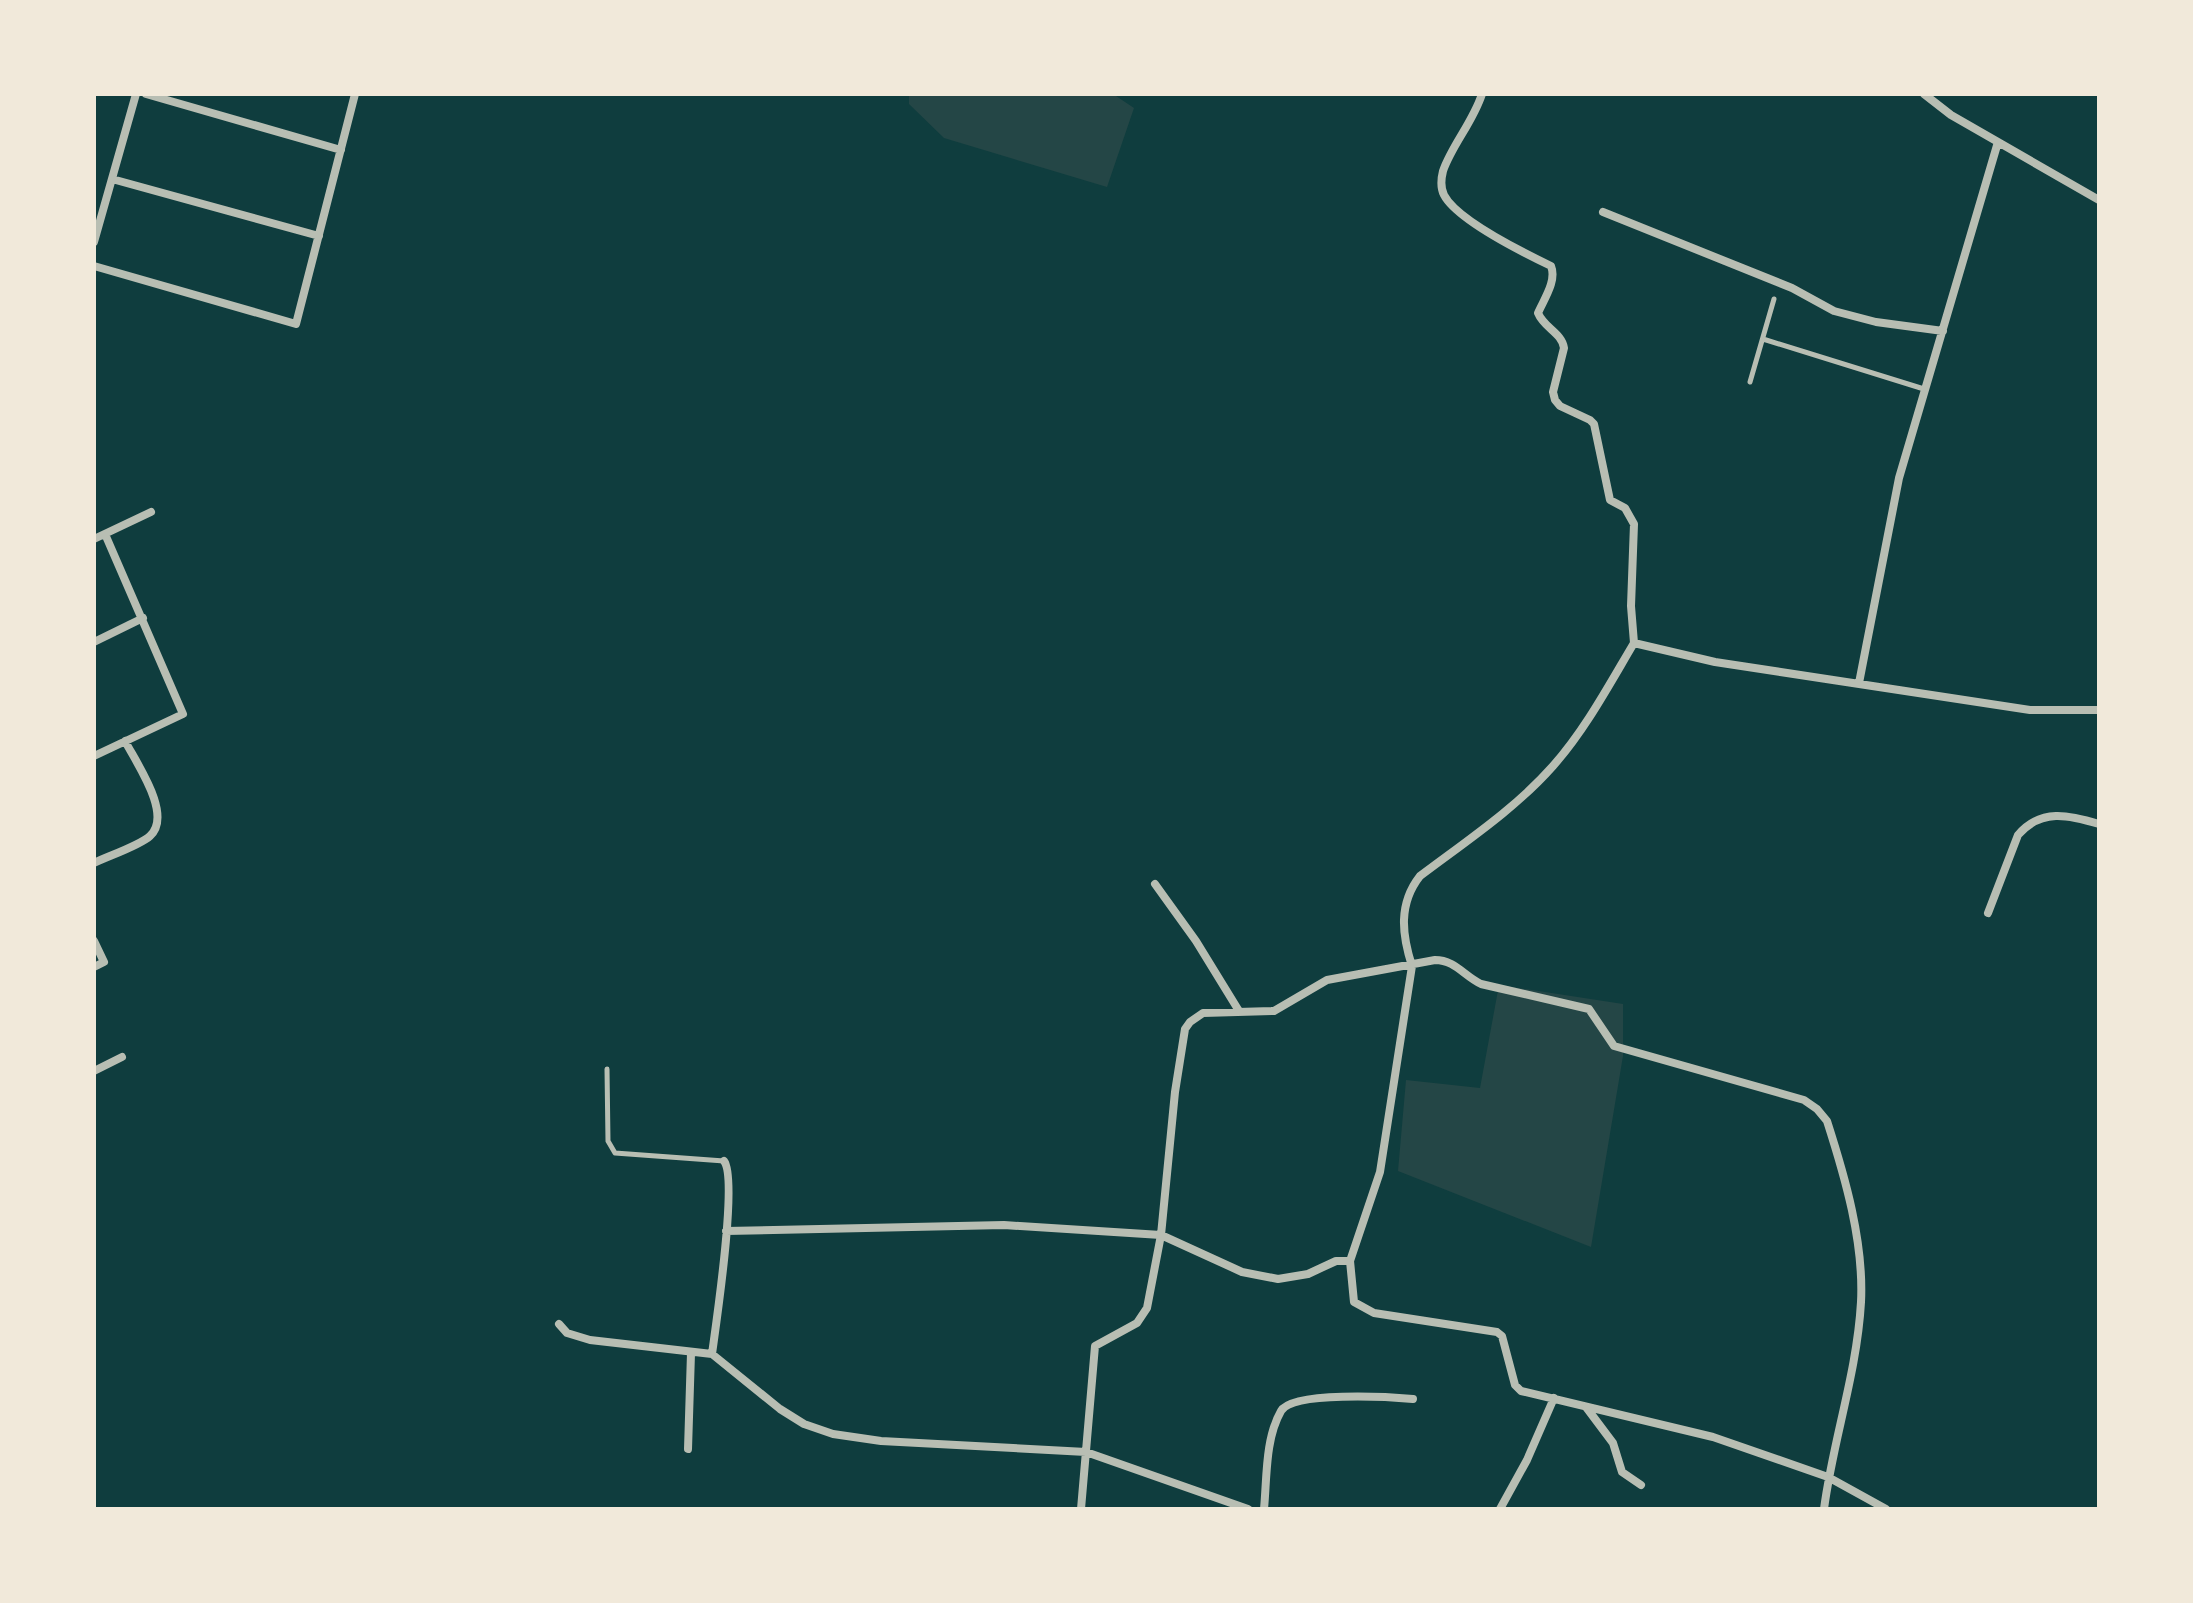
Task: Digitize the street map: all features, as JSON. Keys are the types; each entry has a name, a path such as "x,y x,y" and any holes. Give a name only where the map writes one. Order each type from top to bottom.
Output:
{"street":[{"path":"94,242 136,94"},
{"path":"146,94 341,150"},
{"path":"94,266 296,324 355,94"},
{"path":"1482,94 1444,169 1440,185 1445,197 1456,208 1491,235 1551,266 1553,279 1538,313 1542,322 1563,341 1553,392 1555,400 1560,406 1594,424 1610,500 1625,508 1634,524 1631,606 1634,643 1597,706 1554,765 1508,808 1420,876 1413,886 1403,924 1403,938 1412,966 1380,1172 1350,1261 1354,1302 1374,1313 1497,1332 1502,1336 1516,1386 1521,1391 1713,1437 1828,1477 1886,1509"},
{"path":"1924,94 1951,115 2099,200"},
{"path":"1940,105 1945,94"},
{"path":"1859,683 1896,491 1998,142"},
{"path":"112,179 319,236"},
{"path":"1603,212 1792,288 1834,311 1876,322 1943,331"},
{"path":"94,539 151,512"},
{"path":"94,756 183,714 105,534"},
{"path":"94,642 143,618"},
{"path":"1634,643 1715,662 2030,710 2099,710"},
{"path":"94,863 150,837 159,822 158,808 125,741"},
{"path":"1988,913 2018,835 2026,825 2044,816 2054,815 2099,824"},
{"path":"1155,884 1196,941 1239,1011"},
{"path":"94,941 104,962 94,967"},
{"path":"1081,1509 1095,1346 1137,1323 1144,1315 1161,1235 1185,1029 1197,1016 1216,1011 1274,1011 1327,980 1446,960 1468,978 1481,984 1589,1009 1614,1046 1804,1100 1827,1121 1856,1237 1861,1300 1854,1363 1828,1477 1824,1509"},
{"path":"94,1071 122,1057"},
{"path":"712,1354 726,1231 729,1176 724,1161"},
{"path":"726,1231 1004,1225 1161,1235 1242,1272 1278,1279 1308,1274 1336,1261 1350,1261"},
{"path":"559,1324 567,1333 590,1340 712,1354 780,1409 804,1424 833,1434 910,1443 1086,1452 1248,1509"},
{"path":"688,1449 691,1353"},
{"path":"1264,1509 1271,1439 1281,1410 1290,1402 1336,1397 1413,1399"},
{"path":"1500,1509 1527,1460 1554,1398"},
{"path":"1586,1406 1613,1443 1622,1472 1641,1485"}],"lane":[{"path":"1750,382 1774,299"},
{"path":"1763,339 1924,389"},
{"path":"607,1069 608,1141 615,1153 724,1161"}],"shaded area":[{"path":"909,94 1113,94 1134,108 1107,187 944,138 909,104"},
{"path":"1499,985 1623,1004 1623,1056 1591,1247 1398,1171 1406,1080 1480,1088"}]}
